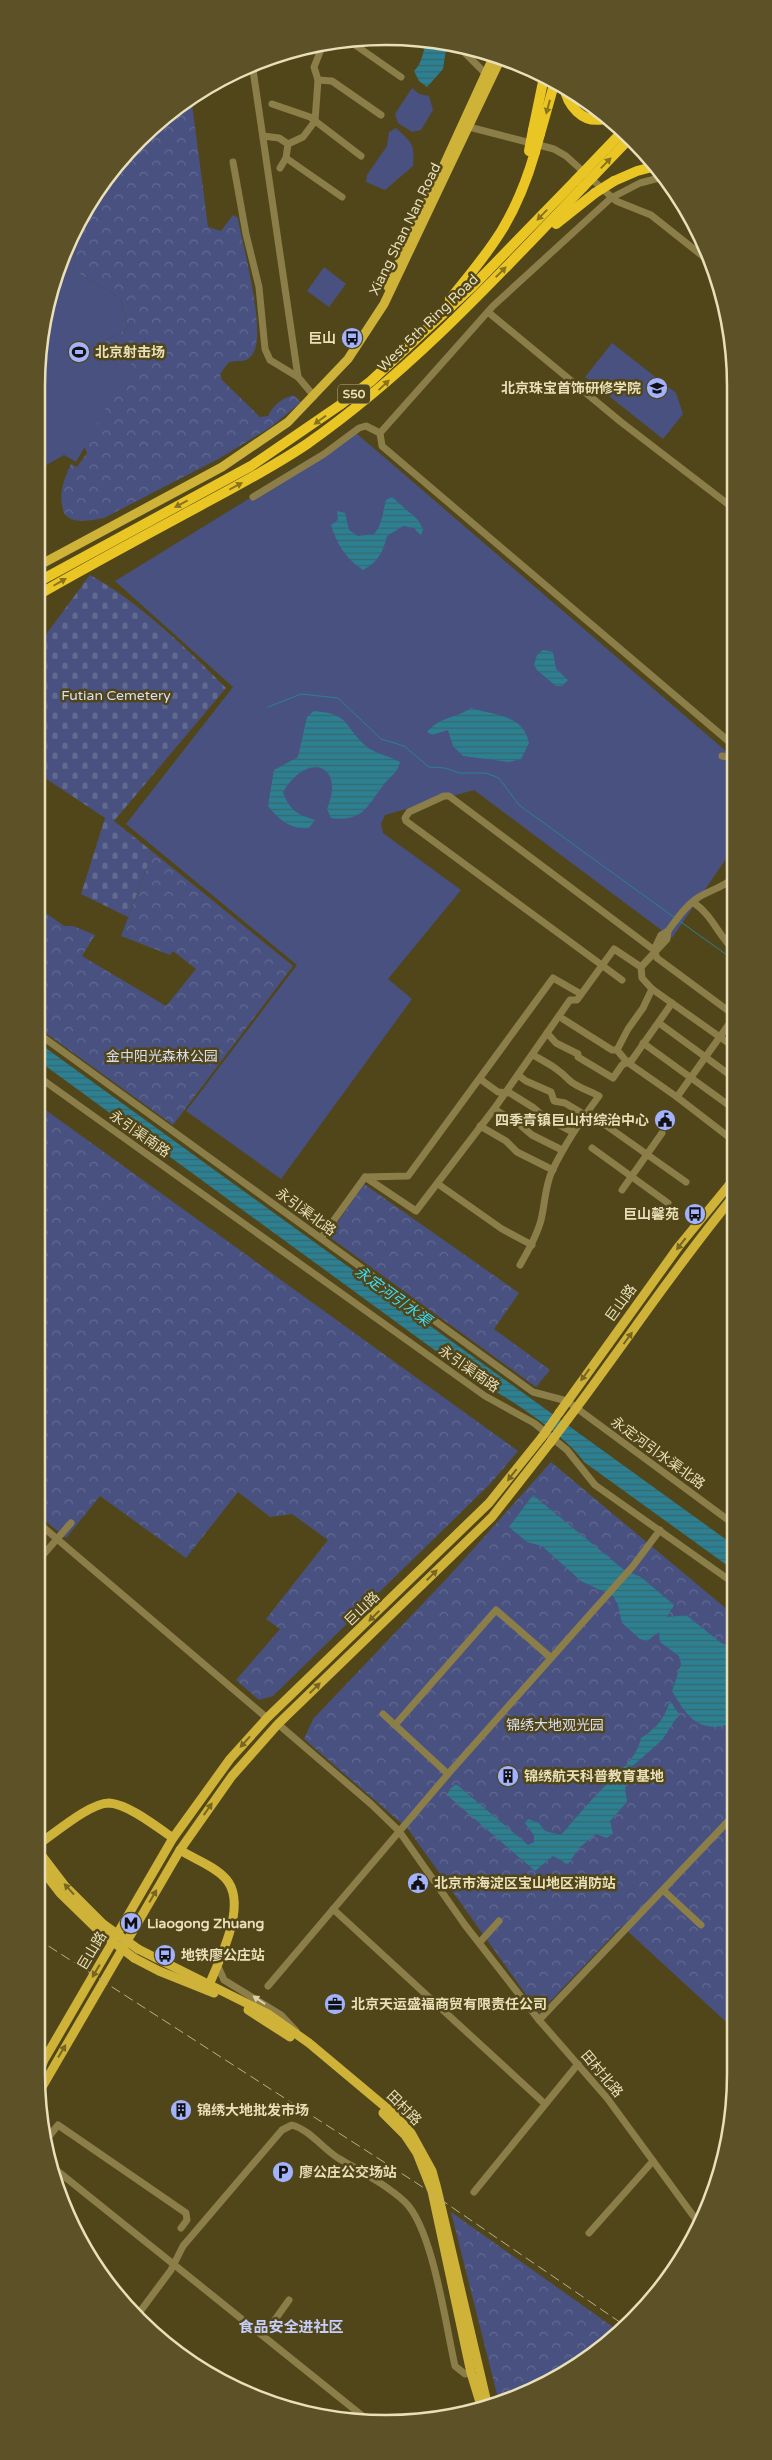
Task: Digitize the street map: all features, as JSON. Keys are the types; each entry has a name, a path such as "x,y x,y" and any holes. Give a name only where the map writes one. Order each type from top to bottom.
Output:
{"highway":[{"path":"537,132 543,84"},
{"path":"423,332 493,247 518,203 537,132 552,89"},
{"path":"566,97 574,109 583,116 599,120"},
{"name":"West 5th Ring Road","path":"45,591 257,475 340,420 378,390 431,341 522,251 619,137"},
{"name":"West 5th Ring Road","path":"45,578 251,466 299,435 371,381 625,143"},
{"path":"522,251 594,192 614,181 648,168"}],"main road":[{"name":"Xiang Shan Nan Road","path":"314,396 319,385 374,314 491,62"},
{"name":"Xiang Shan Nan Road","path":"45,562 241,456 288,422 348,359 384,304 498,64"},
{"name":"巨山路","path":"45,2058 173,1838 230,1759 267,1718 489,1502 542,1437 679,1246 727,1188"},
{"name":"巨山路","path":"45,2081 180,1850 232,1776 278,1724 492,1517 550,1444 662,1291 692,1246 727,1204"},
{"path":"45,1841 95,1806 108,1803 124,1808 173,1838"},
{"path":"180,1850 220,1874 233,1891 236,1908 208,1988"},
{"path":"45,1859 101,1928"},
{"path":"45,1874 60,1893 101,1928"},
{"name":"田村路","path":"101,1928 246,2009 294,2040 389,2118 405,2135 417,2153 432,2191 471,2373 480,2401"},
{"name":"田村路","path":"101,1928 134,1958 159,1972 208,1988 268,2014 309,2043 395,2115 411,2133 421,2150 437,2189 486,2400"}],"street":[{"path":"358,47 402,77"},
{"path":"288,144 304,137 315,121 318,80 314,67 320,52"},
{"path":"467,55 486,74"},
{"path":"253,72 298,377"},
{"path":"318,80 332,81 381,115"},
{"path":"272,104 315,121 319,126 361,156"},
{"path":"469,126 554,149 566,156 611,198 651,215 700,254"},
{"path":"263,136 279,138 288,144"},
{"path":"280,168 286,158 288,144"},
{"path":"286,158 342,197"},
{"path":"233,162 246,234 259,287 265,349 270,360 298,377 314,396"},
{"path":"380,433 488,312 611,198 640,183 657,178"},
{"path":"488,312 621,422 727,503"},
{"path":"254,497 324,454 359,428 366,426 380,433"},
{"path":"380,433 382,446 727,740"},
{"path":"722,756 727,757"},
{"path":"622,980 406,820 405,818 409,812 444,796 449,796 654,950 657,958 727,1011"},
{"path":"727,883 700,897 682,912 668,931 667,939 654,950 641,967 642,978 652,989 727,1042"},
{"path":"694,903 706,911 727,943"},
{"path":"365,1177 416,1211 494,1109 570,1000 577,1000 614,949 641,967"},
{"path":"365,1177 408,1176 553,978 581,994"},
{"path":"617,1050 628,1029 643,1008 652,989"},
{"path":"547,1033 556,1042 578,1054 578,1058 613,1078 626,1062 632,1060 672,1003"},
{"path":"563,1019 612,1050 617,1050 626,1062 677,1097 727,1135"},
{"path":"658,1024 727,1073"},
{"path":"677,1097 727,1026"},
{"name":"永引渠北路","path":"45,1039 533,1392 567,1401"},
{"path":"643,1043 727,1104"},
{"path":"520,1265 532,1245 541,1220 552,1170 572,1132 598,1096 570,1080 567,1075 557,1068 533,1055"},
{"path":"518,1075 526,1081 551,1092 554,1101 565,1102 585,1115"},
{"path":"480,1079 498,1092 526,1103 543,1116 572,1132"},
{"name":"永引渠南路","path":"45,1082 485,1396 534,1423 567,1450 595,1484 727,1578"},
{"path":"494,1109 519,1124 532,1135 562,1150"},
{"path":"604,1124 686,1182"},
{"path":"480,1126 506,1141 517,1152 552,1170"},
{"path":"622,1190 662,1134"},
{"path":"592,1148 668,1203"},
{"path":"321,1238 365,1177"},
{"path":"438,1184 502,1229 532,1245"},
{"name":"永定河引水渠北路","path":"567,1401 727,1519"},
{"path":"45,1553 71,1523"},
{"path":"45,1529 267,1718"},
{"path":"268,1986 448,1774 633,1566 660,1530"},
{"path":"395,1725 496,1610 550,1658"},
{"path":"383,1714 448,1774"},
{"name":"田村北路","path":"278,1724 371,1804 399,1831 539,2020 608,2098 695,2218"},
{"path":"539,2020 727,1823"},
{"path":"664,1890 701,1925"},
{"path":"333,1909 546,2104"},
{"path":"480,1942 500,1921"},
{"path":"217,1963 224,1980 281,2015 309,2043"},
{"path":"474,2192 578,2064"},
{"path":"51,2134 58,2125 186,2213 187,2220 181,2228"},
{"path":"141,2311 171,2270 183,2246 282,2130 287,2126 296,2126 408,2206 428,2243 455,2366 465,2374 471,2373"},
{"path":"589,2233 653,2161"},
{"path":"60,2173 174,2262 360,2414"},
{"path":"264,2335 289,2300"}],"green space":[{"path":"412,88 419,94 429,96 433,110 421,130 412,132 398,123 395,114"},
{"path":"192,105 208,227 221,231 233,215 238,218 256,310 256,344 252,355 244,360 228,363 220,374 222,380 260,417 268,416 278,403 293,395 301,402 271,427 220,458 104,518 82,521 67,517 62,506 61,494 71,464 77,467 87,453 84,446 132,363 105,341 128,328 120,298 73,270 76,250 74,249 80,235 115,178 145,145 178,115"},
{"path":"396,128 406,137 413,148 413,166 385,190 366,182 367,175 387,146 389,132"},
{"name":"北京射击场","path":"74,249 76,250 73,270 120,298 128,328 105,341 133,363 76,462 64,455 45,466 46,364 48,341 57,298 63,276"},
{"path":"324,267 346,284 329,307 307,291"},
{"path":"612,343 676,393 683,414 663,439 585,377"},
{"path":"356,433 727,752 727,857 672,938 474,790 385,815 381,824 383,833 461,890 388,979 412,999 281,1179 186,1111 297,965 126,824 233,687 115,581"},
{"name":"Futian Cemetery","path":"90,575 144,612 226,688 114,821 153,852 128,917 81,894 105,818 45,778 45,636"},
{"name":"金中阳光森林公园","path":"153,852 293,966 173,1125 45,1033 45,912 64,926 73,926 95,935 82,956 166,1006 196,969 173,951 170,955 121,936"},
{"path":"45,1109 518,1451 490,1484 273,1696 259,1700 236,1680 280,1629 266,1619 328,1540 292,1514 270,1517 238,1492 186,1558 100,1496 66,1538 45,1520"},
{"path":"364,1184 519,1293 494,1329 550,1370 536,1387 328,1236"},
{"name":"锦绣大地观光园","path":"551,1462 727,1609 727,2023 622,1926 539,2013 408,1829 304,1739 313,1719 450,1575"},
{"path":"451,2212 614,2328 594,2345 575,2358 537,2380 498,2396"}],"shaded area":[{"path":"425,47 446,51 443,69 427,87 419,81 414,71 419,64"},
{"path":"392,497 418,520 423,529 421,536 414,528 403,526 387,536 379,556 373,564 363,570 351,561 343,550 331,525 338,520 337,511 345,513 349,530 358,536 374,534 381,523 386,500"},
{"path":"543,650 553,652 556,669 568,680 562,686 556,686 537,670 534,665 537,655"},
{"path":"471,708 506,717 521,726 526,733 529,743 521,759 509,762 463,756 453,746 448,730 432,735 427,732 437,723"},
{"path":"314,711 341,718 367,747 400,762 396,771 364,811 358,815 342,819 331,818 327,809 332,794 332,782 328,773 321,768 312,767 303,771 293,779 283,792 288,803 295,811 315,820 309,828 302,828 286,823 268,806 274,770 298,757 307,717"},
{"path":"45,1048 727,1540 727,1565 584,1462 576,1452 535,1417 477,1381 45,1066"},
{"path":"533,1495 624,1570 641,1577 674,1605 667,1617 686,1615 720,1642 727,1645 727,1725 713,1727 704,1725 690,1717 684,1710 672,1691 681,1664 679,1656 660,1642 659,1632 647,1641 640,1639 622,1623 618,1605 613,1596 581,1581 542,1546 527,1542 509,1527"},
{"path":"670,1701 679,1714 662,1740 628,1770 630,1781 625,1788 627,1802 610,1821 613,1834 606,1838 596,1834 579,1848 568,1864 553,1856 535,1871 447,1795 456,1784 528,1845 534,1842 534,1835 525,1823 528,1819 539,1823 545,1831 561,1835 629,1761 638,1747 641,1738 659,1722"}],"waterway":[{"path":"268,707 301,694 338,698 381,739 404,746 429,767 445,768 459,773 486,773 499,778 519,805 675,918"},
{"path":"678,920 727,955"}],"railway":[{"path":"45,1944 418,2184 620,2322"}],"place":[{"name":"巨山","path":"352,338"},
{"name":"北京射击场","path":"79,352"},
{"name":"北京珠宝首饰研修学院","path":"657,388"},
{"name":"四季青镇巨山村综治中心","path":"665,1120"},
{"name":"巨山馨苑","path":"695,1214"},
{"name":"锦绣航天科普教育基地","path":"508,1776"},
{"name":"北京市海淀区宝山地区消防站","path":"418,1883"},
{"name":"Liaogong Zhuang","path":"131,1923"},
{"name":"地铁廖公庄站","path":"165,1955"},
{"name":"北京天运盛福商贸有限责任公司","path":"335,2004"},
{"name":"锦绣大地批发市场","path":"181,2110"},
{"name":"廖公庄公交场站","path":"283,2172"}],"district":[{"name":"食品安全进社区","path":"291,2327"}],"water label":[{"name":"永定河引水渠","path":"393,1296"}]}
